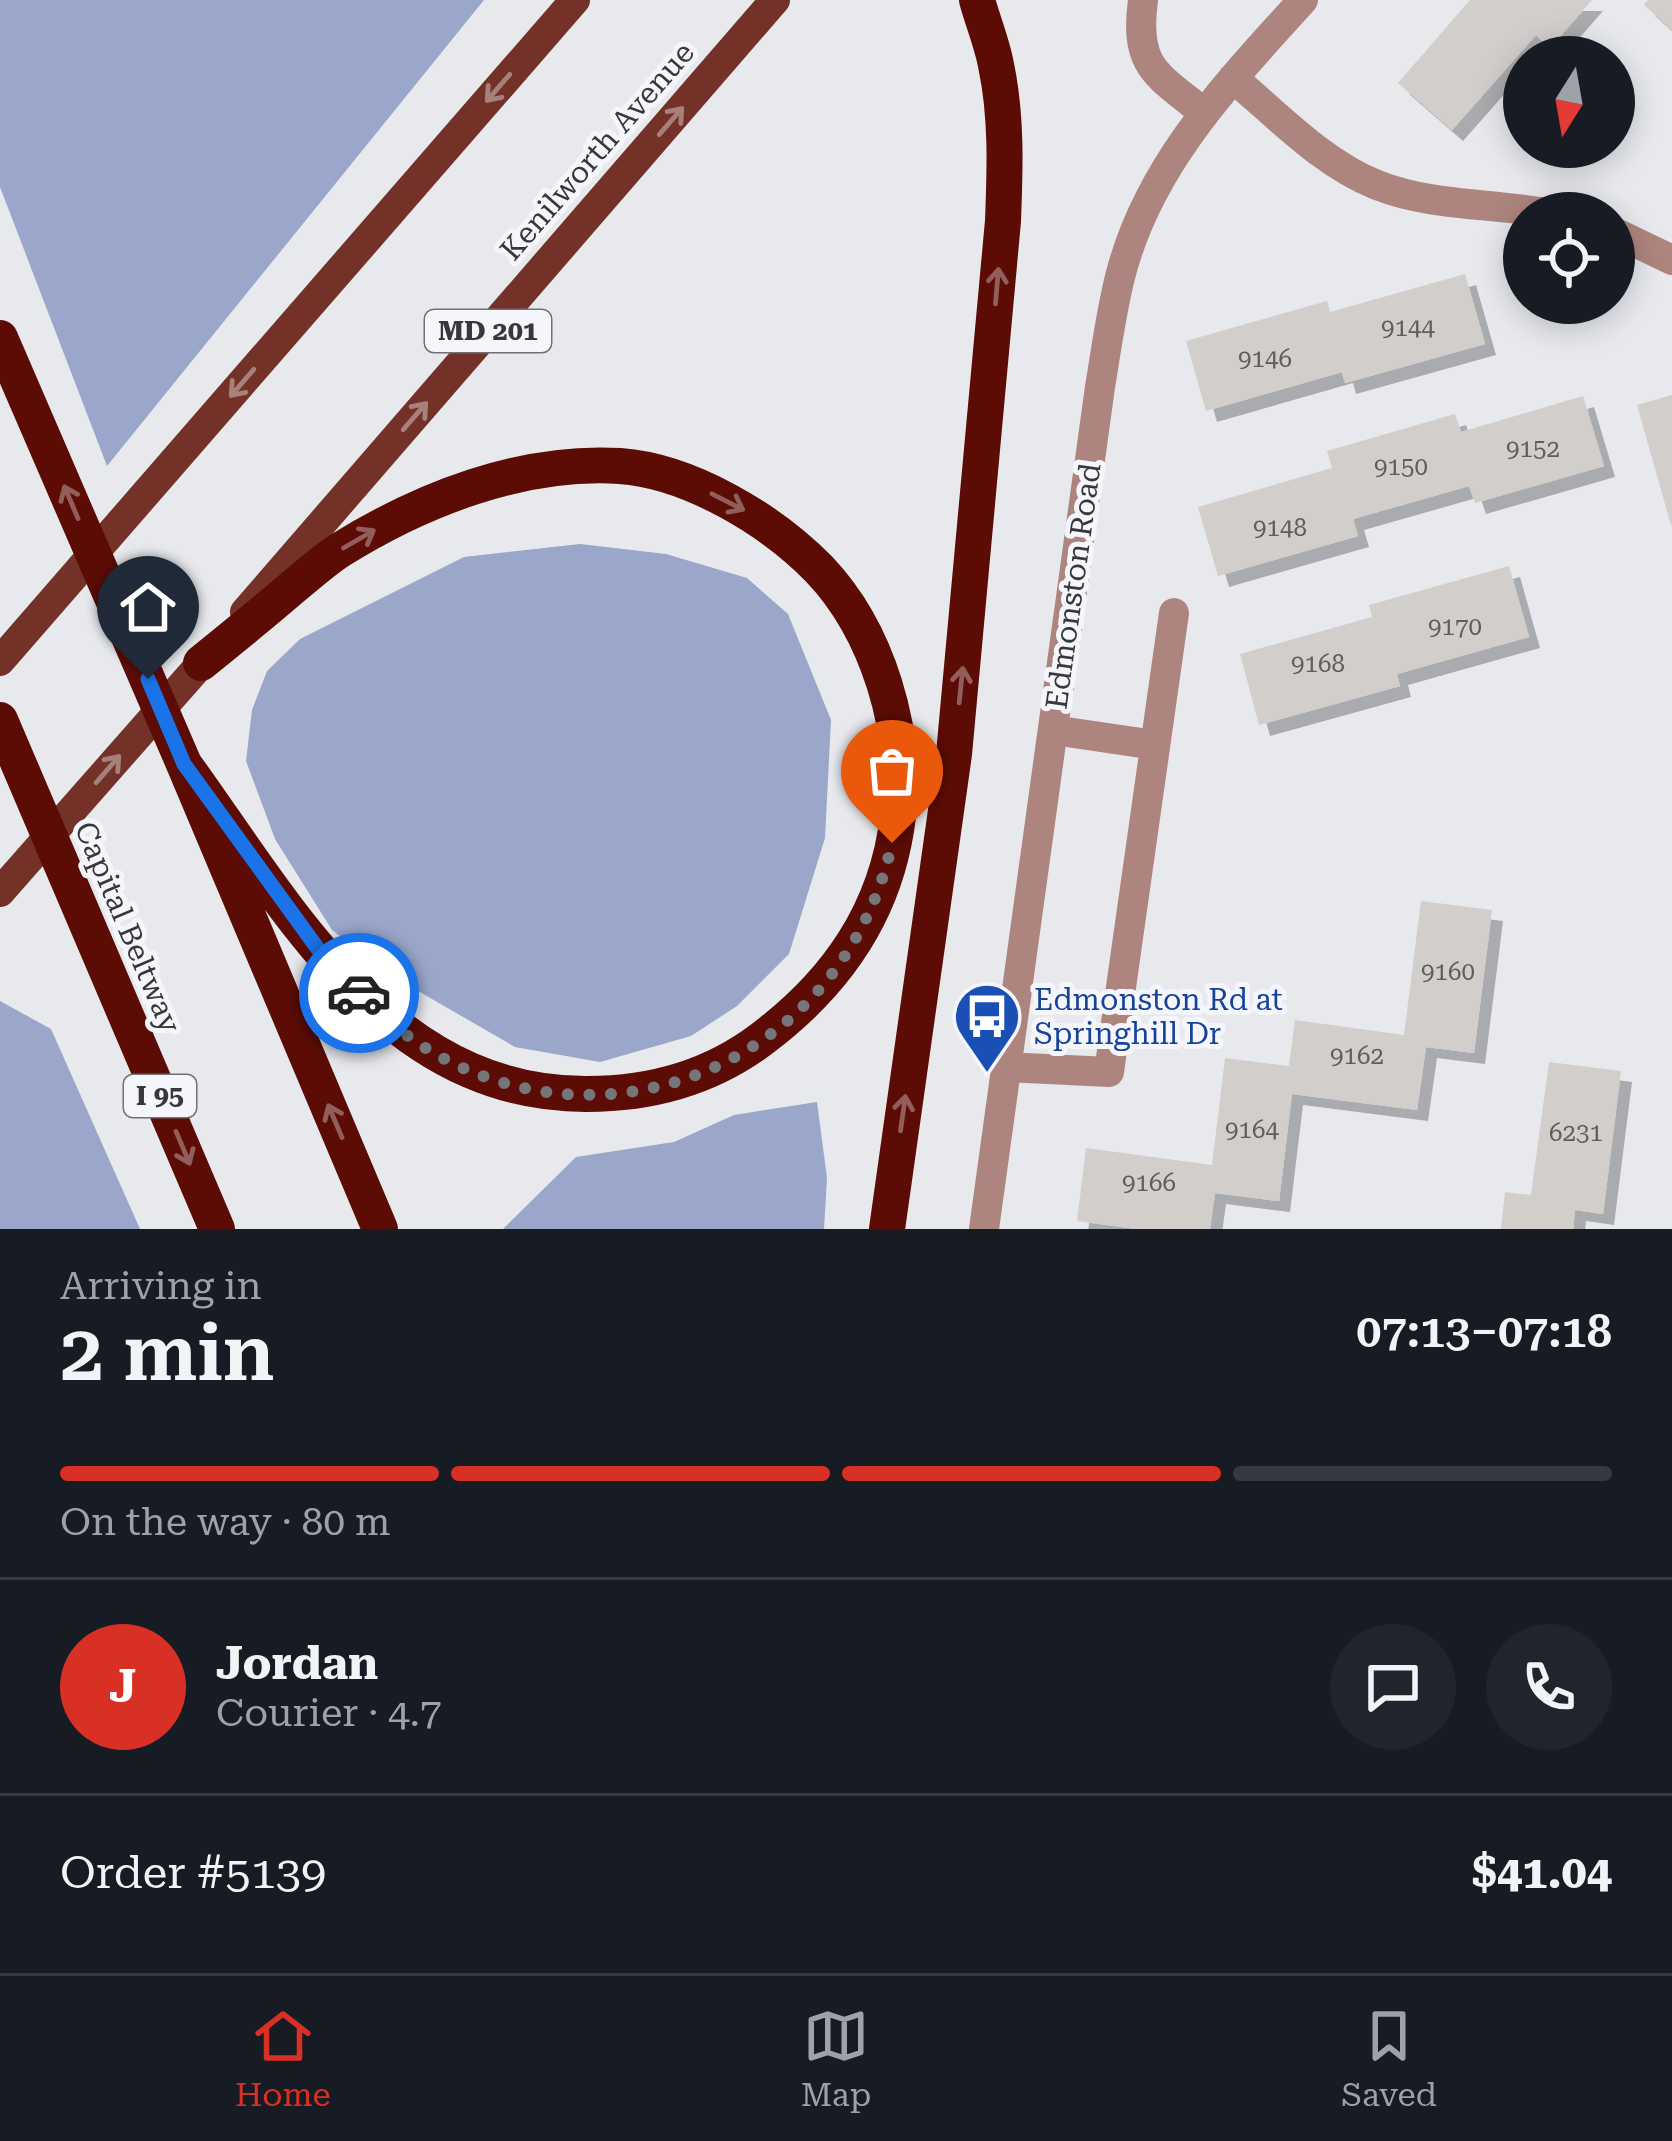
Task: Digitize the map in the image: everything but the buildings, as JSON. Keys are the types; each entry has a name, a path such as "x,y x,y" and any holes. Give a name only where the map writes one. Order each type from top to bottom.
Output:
{"highway":[{"path":"887,1229 954,754 1003,221 1002,103 995,61 976,7"},
{"path":"0,338 380,1229"},
{"path":"184,764 318,949 382,1017 448,1062 506,1085 561,1094 620,1094 680,1082 739,1056 791,1017 835,973 865,925 886,872 898,815 898,757 890,695 867,639 835,586 793,542 740,507 688,482 625,466 563,466 489,482 412,509 336,553 201,663"},
{"name":"Capital Beltway","path":"0,720 217,1229"},
{"path":"0,770 104,963"}],"main road":[{"path":"0,661 574,0"},
{"name":"Kenilworth Avenue","path":"2,890 775,0"}],"street":[{"name":"Edmonston Road","path":"984,1229 1100,387 1120,276 1154,189 1187,134 1303,0"},
{"path":"1144,2 1139,31 1149,64 1204,113"},
{"path":"1233,78 1319,151 1378,186 1441,201 1503,208"},
{"path":"1635,242 1672,260"},
{"path":"1006,1067 1108,1072 1174,614"},
{"path":"1053,730 1155,745"}],"shaded area":[{"path":"0,0 484,0 107,466 0,187"},
{"path":"580,544 666,554 747,578 788,614 831,720 825,838 789,954 737,1006 691,1036 600,1062 515,1047 394,977 332,930 275,839 246,761 252,710 267,671 300,639 464,557"},
{"path":"0,1001 51,1029 140,1229 0,1229"},
{"path":"817,1102 827,1178 824,1229 503,1229 576,1157 674,1142 734,1115"}],"way so far":[{"path":"359,993 382,1017 448,1062 506,1085 561,1094 620,1094 680,1082 739,1056 791,1017 835,973 865,925 892,843"}],"place":[{"name":"Edmonston Rd at Springhill Dr","path":"987,1075"}],"route":[{"path":"148,679 184,764 318,949 359,993"}]}
